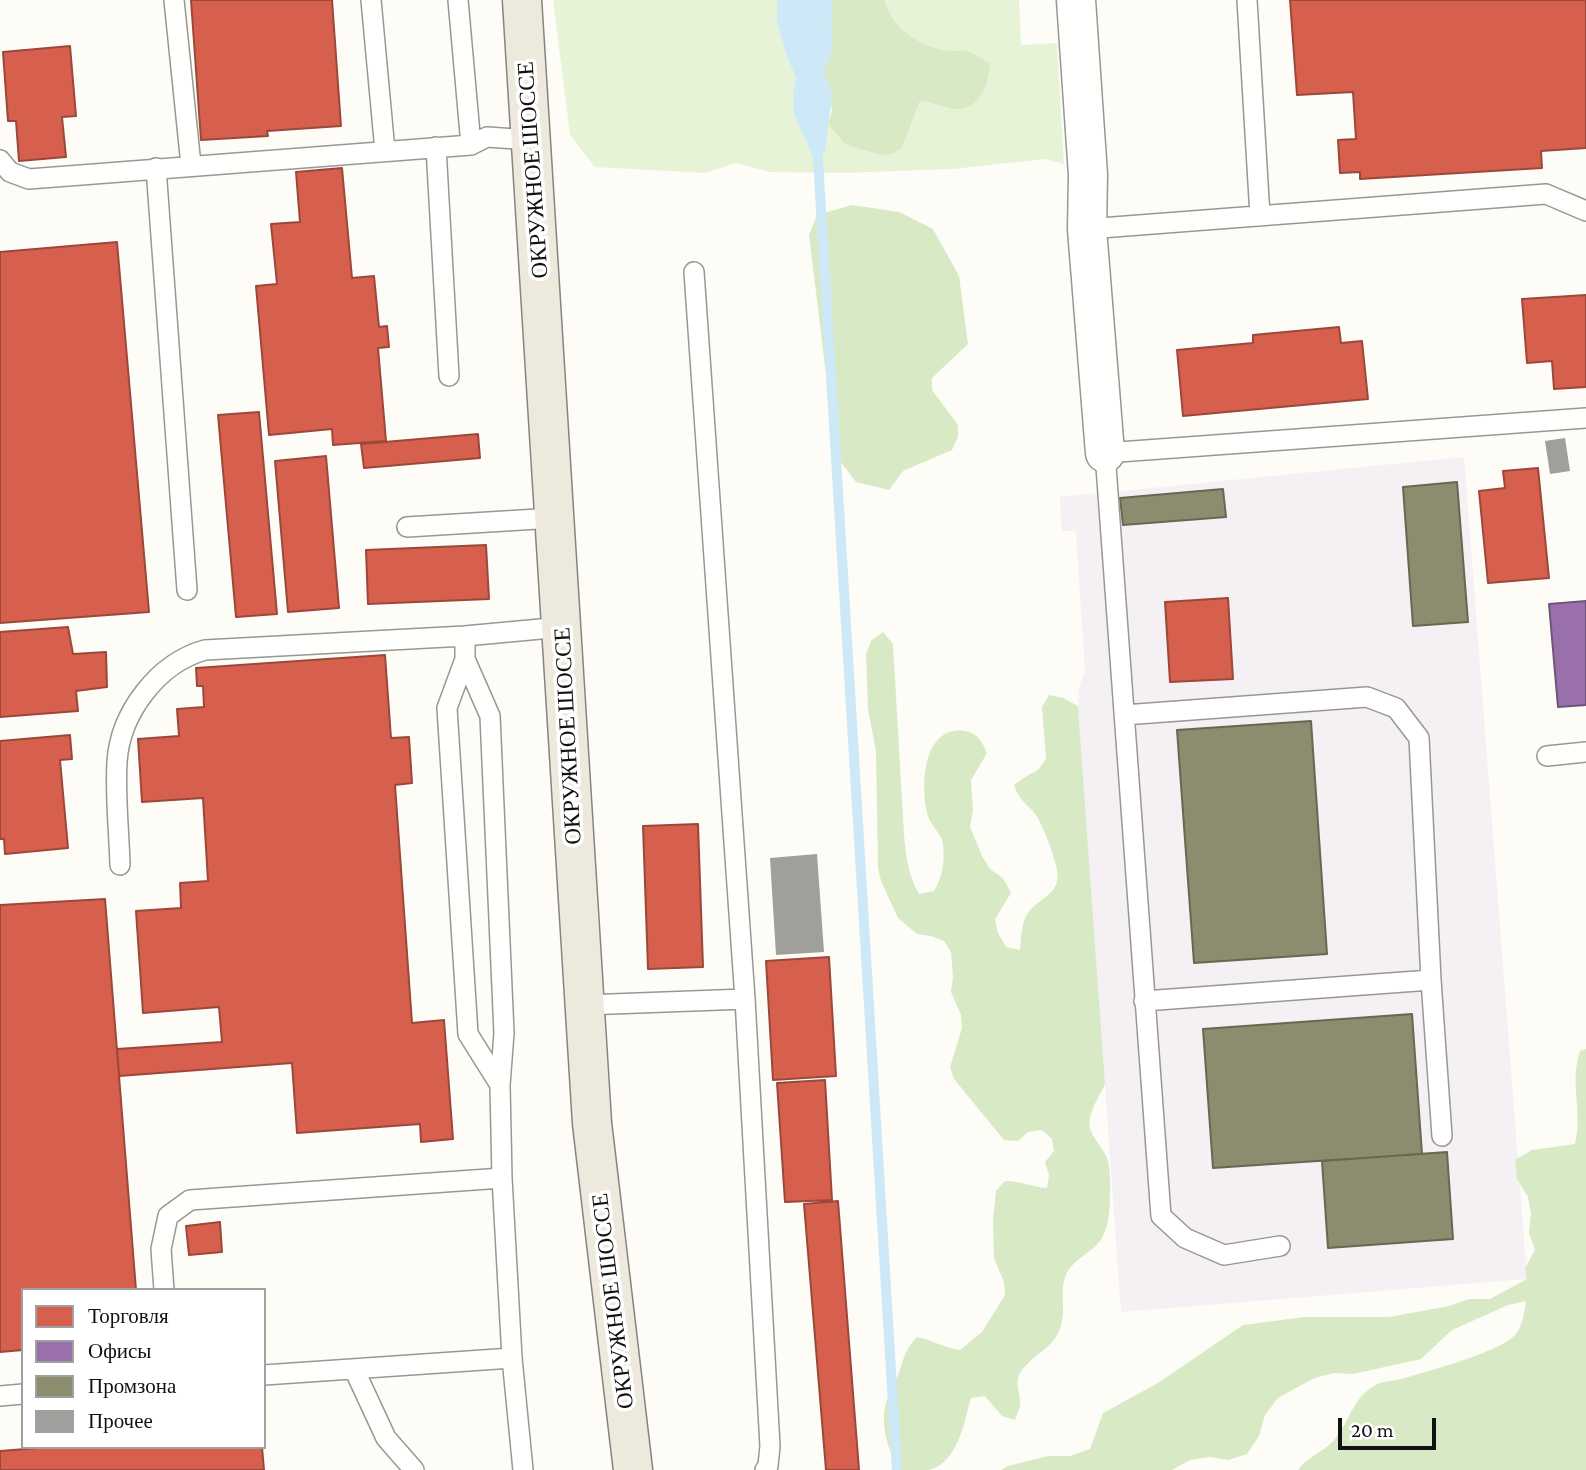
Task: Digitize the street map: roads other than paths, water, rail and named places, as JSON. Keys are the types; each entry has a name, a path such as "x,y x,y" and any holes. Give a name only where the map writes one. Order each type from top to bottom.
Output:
{"main road":[{"name":"ОКРУЖНОЕ ШОССЕ","path":"522,0 592,1123 633,1470"}],"street":[{"path":"1076,0 1088,175 1087,229 1105,453"}],"lane":[{"path":"174,0 191,165"},
{"path":"371,0 385,151"},
{"path":"458,0 471,145"},
{"path":"1247,0 1260,216"},
{"path":"0,160 10,172 29,179 471,145 487,137 531,141"},
{"path":"436,147 449,376"},
{"path":"156,168 187,590"},
{"path":"1087,229 1546,194 1586,211"},
{"path":"694,272 745,999 770,1446 768,1466 765,1470"},
{"path":"1280,1246 1224,1255 1185,1238 1161,1216 1105,453 1586,418"},
{"path":"407,527 554,518"},
{"path":"120,865 117,760 125,729 134,707 169,667 188,655 205,650 465,636 562,627"},
{"path":"465,636 466,659 490,716 505,1033 500,1085 502,1178 512,1358 523,1470"},
{"path":"466,659 447,708 468,1034 500,1085"},
{"path":"1124,715 1367,697 1396,708 1419,738 1442,1136"},
{"path":"1547,756 1586,752"},
{"path":"1144,1001 1431,980"},
{"path":"585,1005 745,999"},
{"path":"164,1288 161,1249 168,1216 190,1200 502,1178"},
{"path":"266,1375 512,1358"},
{"path":"354,1369 386,1438 414,1470"},
{"path":"0,1396 21,1394"}],"water":[{"path":"777,0 833,2 832,44 824,69 832,96 825,152 813,157 794,114 793,90 796,78 777,22"}],"waterway":[{"path":"817,143 897,1470"}]}
